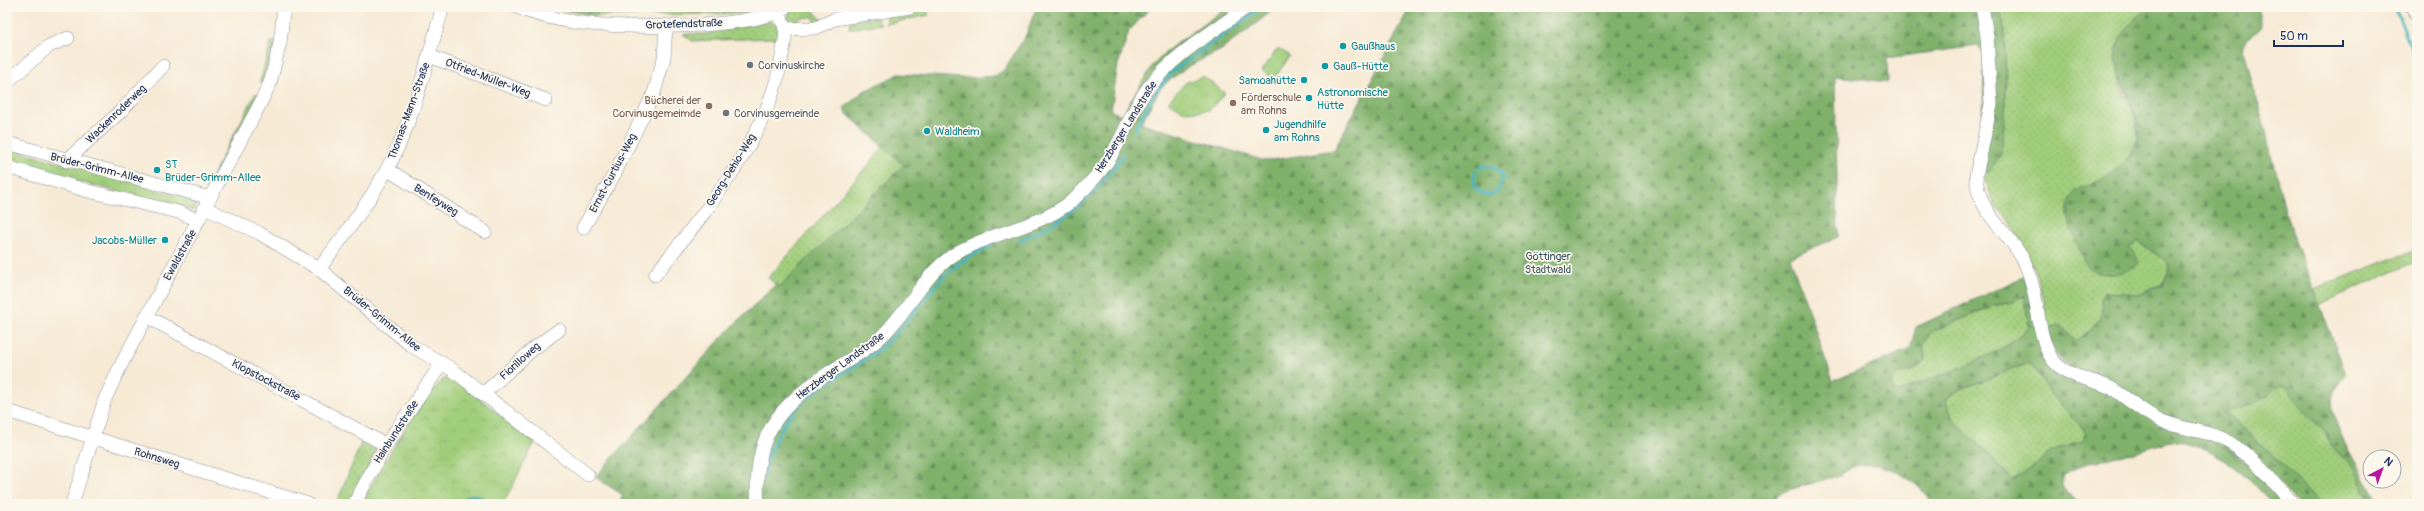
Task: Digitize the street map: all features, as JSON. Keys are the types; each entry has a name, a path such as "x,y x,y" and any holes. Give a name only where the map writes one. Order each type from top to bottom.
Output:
{"main road":[{"path":"2415,7 2417,13"}],"street":[{"name":"Ewaldstraße","path":"72,504 105,399 146,316 247,132 270,83 280,43 284,7"},
{"name":"Thomas-Mann-Straße","path":"319,268 353,224 387,170 406,123 429,56 443,7"},
{"name":"Grotefendstraße","path":"517,7 533,13 567,21 596,24 666,25 758,19 781,9 785,29"},
{"path":"785,29 816,28 835,19 910,7"},
{"name":"Herzberger Landstraße","path":"758,504 755,478 760,450 778,418 795,398 882,336 897,321 931,275 958,252 976,243 1029,225 1055,213 1072,200 1091,182 1112,155 1135,109 1156,79 1187,50 1247,7"},
{"path":"1982,7 1987,36 1991,104 1976,176 1976,187 1984,208 2014,247 2031,276 2047,351 2061,368 2072,374 2111,388 2161,421 2206,432 2230,443 2258,467 2293,504"},
{"name":"Ernst-Curtius-Weg","path":"583,228 615,173 654,93 664,58 666,25"},
{"name":"Georg-Dehio-Weg","path":"655,274 708,208 736,164 761,120 771,100 780,69 785,29"},
{"path":"7,82 48,46 68,38"},
{"name":"Otfried-Müller-Weg","path":"429,56 546,100"},
{"name":"Wackenroderweg","path":"66,160 121,111 163,66"},
{"name":"Brüder-Grimm-Allee","path":"7,143 208,203 319,268 412,346 442,363 588,475"},
{"name":"Brüder-Grimm-Allee","path":"7,167 88,191 178,212 199,220"},
{"name":"Benfeyweg","path":"387,170 485,232"},
{"name":"Klopstockstraße","path":"146,316 386,445"},
{"name":"Fiorilloweg","path":"483,394 533,349 559,330"},
{"name":"Hainbundstraße","path":"354,504 386,445 442,363"},
{"name":"Rohnsweg","path":"7,411 308,504"}],"green space":[{"path":"547,7 602,7 596,16"},
{"path":"602,7 769,7 754,13 596,16"},
{"path":"793,7 810,7 823,21 815,25 814,17 798,18 799,26 789,23 788,15"},
{"name":"Göttinger Stadtwald","path":"1151,7 1129,31 1118,65 1111,111 1122,115 1153,65 1169,49 1227,7 1277,7 1223,49 1189,66 1167,82 1160,89 1141,123 1265,161 1334,150 1411,7 2000,7 2005,33 2006,103 2001,154 1991,170 1982,173 1984,55 1978,46 1887,58 1888,82 1835,76 1838,237 1790,257 1833,381 1910,349 1916,327 2025,276 2043,355 2095,387 2221,443 2258,473 2286,504 2273,504 2249,479 2208,450 2186,442 2170,441 2111,459 2088,462 2064,474 2064,487 2078,504 1997,504 1990,499 1981,499 1976,504 1935,504 1919,487 1900,474 1890,469 1868,465 1856,466 1837,476 1778,494 1774,504 619,504 623,495 595,477 726,333 776,284 779,287 904,165 847,114 844,108 864,91 899,74 963,78 995,76 1004,70 1026,35 1036,8","holes":["2024,296 2029,327 2017,338 1986,357 1914,385 1899,393 1893,390 1892,384 1895,377 1915,369 1925,360 1923,344 1931,332 1992,306 2013,302","2029,363 2036,370 2054,398 2086,432 2083,441 2050,452 2035,466 2014,480 2003,471 1988,453 1956,423 1951,416 1946,398 1961,389"]},
{"path":"2000,7 2148,7 2119,71 2122,88 2136,118 2138,138 2130,155 2120,168 2110,176 2076,191 2067,212 2084,262 2129,248 2138,241 2168,263 2169,270 2163,283 2141,294 2104,292 2102,297 2104,310 2103,314 2093,327 2077,341 2059,326 2046,327 2044,301 2035,270 2009,219 1996,208 1982,173 1991,170 2006,103 2005,33"},
{"path":"2148,7 2257,7 2262,26 2247,38 2244,45 2244,50 2288,221 2346,374 2333,394 2332,401 2338,427 2362,473 2362,483 2359,476 2345,458 2332,447 2321,427 2309,417 2286,386 2276,387 2267,396 2251,405 2224,412 2268,450 2321,504 2298,504 2266,469 2069,367 2055,354 2046,327 2059,326 2077,341 2093,327 2100,317 2102,312 2101,298 2104,292 2141,294 2163,284 2169,270 2168,263 2138,241 2129,248 2135,253 2139,264 2118,273 2103,274 2096,272 2084,262 2072,232 2068,213 2069,201 2076,191 2102,180 2116,171 2133,153 2136,146 2138,126 2135,114 2120,76 2117,62 2117,49 2121,36 2130,24"},
{"path":"926,8 929,15 886,24 887,16"},
{"path":"876,17 881,24 849,29 850,21"},
{"path":"769,21 778,25 781,34 777,41 773,38 692,41 683,34 710,34 710,29 730,29"},
{"path":"271,42 275,42 264,83 260,82"},
{"path":"1278,48 1290,56 1274,79 1262,71"},
{"path":"1203,76 1225,93 1210,110 1186,112 1168,102 1185,83"},
{"path":"256,93 259,95 208,187 205,189"},
{"path":"881,144 904,165 779,287 768,278 882,149"},
{"path":"7,148 198,201 195,210 189,210 7,163"},
{"path":"2417,249 2417,261 2319,305 2314,289"},
{"path":"2024,295 2029,327 2017,338 1986,357 1914,385 1899,393 1893,390 1892,384 1895,377 1915,369 1925,355 1923,344 1931,332 1992,306 2013,302"},
{"path":"2029,363 2036,370 2054,398 2086,432 2083,441 2050,452 2035,466 2014,480 2003,471 1988,453 1956,423 1951,416 1946,398 1961,389"},
{"path":"448,377 453,378 535,442 503,504 362,504 377,476 415,414 439,383"},
{"path":"2280,385 2286,386 2294,394 2309,417 2321,427 2332,447 2345,458 2359,476 2362,483 2362,489 2365,489 2371,504 2321,504 2268,450 2224,412 2238,408"},
{"path":"364,436 378,446 350,504 336,504"},
{"path":"2365,489 2371,489 2380,504 2371,504"},
{"path":"1980,499 1990,499 1997,504 1976,504"}],"water":[{"path":"473,494 487,499 489,504 462,504 464,498"}],"waterway":[{"path":"1135,130 1152,97 1172,72 1262,7"},
{"path":"2395,7 2417,64"},
{"path":"1019,240 1050,225 1078,206 1091,195 1123,155"},
{"path":"1476,171 1474,185 1478,191 1484,194 1491,194 1498,191 1503,178 1499,171 1491,166 1480,168"},
{"path":"764,474 772,448 779,432 789,417 804,400 825,384 881,348 908,320 930,292 956,266 971,256 990,247"}],"place":[{"name":"Gaußhaus","path":"1343,46"},
{"name":"Corvinuskirche","path":"750,65"},
{"name":"Gauß-Hütte","path":"1325,66"},
{"name":"Samoahütte","path":"1304,80"},
{"name":"Astronomische Hütte","path":"1309,98"},
{"name":"Förderschule am Rohns","path":"1233,103"},
{"name":"Bücherei der Corvinusgemeimde","path":"709,106"},
{"name":"Corvinusgemeinde","path":"726,113"},
{"name":"Jugendhilfe am Rohns","path":"1266,130"},
{"name":"Waldheim","path":"927,131"},
{"name":"ST Brüder-Grimm-Allee","path":"157,170"},
{"name":"Jacobs-Müller","path":"165,240"}]}
